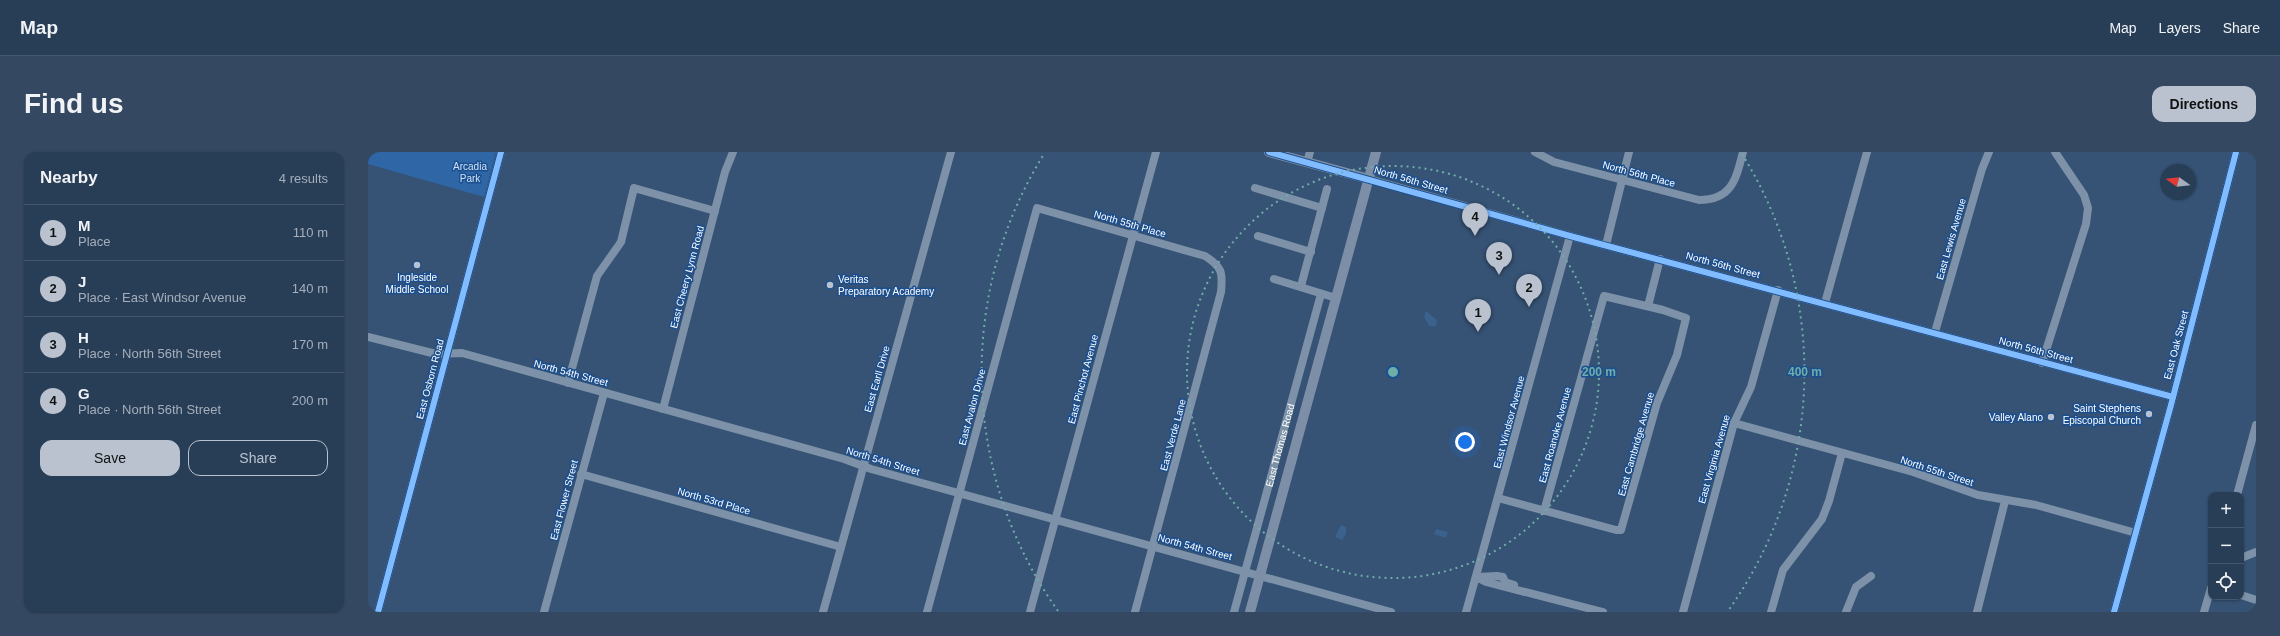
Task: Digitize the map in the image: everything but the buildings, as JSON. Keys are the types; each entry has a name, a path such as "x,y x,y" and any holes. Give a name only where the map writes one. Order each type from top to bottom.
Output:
{"main road":[{"name":"North 56th Street","path":"1269,152 1308,157 1369,179"},
{"name":"East Thomas Road","path":"1250,612 1376,152"}],"street":[{"name":"East Osborn Road","path":"378,612 501,152"},
{"name":"East Cheery Lynn Road","path":"663,408 725,172 733,152"},
{"name":"East Earll Drive","path":"823,612 862,467 951,152"},
{"name":"East Pinchot Avenue","path":"1030,612 1132,235 1156,152"},
{"name":"North 56th Place","path":"1535,152 1554,162 1699,200 1717,198 1725,193 1734,184 1743,152"},
{"path":"1606,244 1629,152"},
{"path":"1825,303 1867,152"},
{"name":"East Lewis Avenue","path":"1935,332 1982,169 1989,152"},
{"path":"2042,363 2086,224 2088,208 2084,195 2055,152"},
{"name":"East Oak Street","path":"2114,612 2173,397 2236,152"},
{"name":"North 56th Street","path":"1369,179 1570,236 1606,244 1935,332 2042,363 2173,397"},
{"path":"568,383 596,276 621,242 634,188 715,211"},
{"path":"1255,188 1322,208"},
{"path":"1301,286 1327,189"},
{"name":"North 55th Place","path":"1037,208 1205,256 1217,263"},
{"name":"East Avalon Drive","path":"928,612 1037,208"},
{"path":"1258,236 1311,252"},
{"name":"East Windsor Avenue","path":"1466,612 1570,236"},
{"path":"1648,306 1660,259"},
{"name":"East Verde Lane","path":"1135,612 1221,292 1223,275 1217,263"},
{"path":"1274,279 1301,286 1336,298"},
{"name":"East Virginia Avenue","path":"1683,612 1734,423 1751,387 1778,290"},
{"name":"East Thomas Road","path":"1234,612 1321,294"},
{"name":"East Roanoke Avenue","path":"1544,510 1604,296 1648,306"},
{"name":"East Cambridge Avenue","path":"1544,510 1622,530 1657,403 1676,355 1686,318 1648,306"},
{"name":"North 54th Street","path":"368,337 436,354 462,353 844,459 862,467 1261,575 1391,612"},
{"name":"East Flower Street","path":"544,612 604,393"},
{"name":"North 55th Street","path":"1734,423 1913,472 1965,491 2005,501 2036,505 2136,533"},
{"path":"2238,492 2256,425"},
{"path":"1771,612 1783,570 1822,519 1829,502 1842,453"},
{"name":"North 53rd Place","path":"581,474 841,547"},
{"path":"1498,498 1544,510"},
{"path":"1977,612 2000,526 2005,501"},
{"path":"2244,557 2256,552"},
{"path":"1846,612 1856,587 1871,576"},
{"path":"1476,577 1503,577 1504,584 1603,612"},
{"path":"2244,596 2256,600"},
{"path":"2204,612 2208,598"}],"green space":[{"name":"Arcadia Park","path":"368,152 496,152 484,197 368,164"}],"shaded area":[{"path":"1426,311 1437,320 1436,326 1429,326 1424,317"},
{"path":"1341,525 1346,527 1346,534 1342,540 1335,537"},
{"path":"1436,529 1448,532 1446,538 1434,534"}],"cycle path":[{"path":"378,612 501,152"},
{"path":"1269,152 1570,236 2173,397"},
{"path":"2114,612 2171,405 2236,152"}],"place":[{"name":"G","path":"1475,236"},
{"name":"Ingleside Middle School","path":"417,265"},
{"name":"H","path":"1499,275"},
{"name":"Veritas Preparatory Academy","path":"830,285"},
{"name":"J","path":"1529,307"},
{"name":"M","path":"1478,332"},
{"name":"Saint Stephens Episcopal Church","path":"2149,414"},
{"name":"Valley Alano","path":"2051,417"}]}
